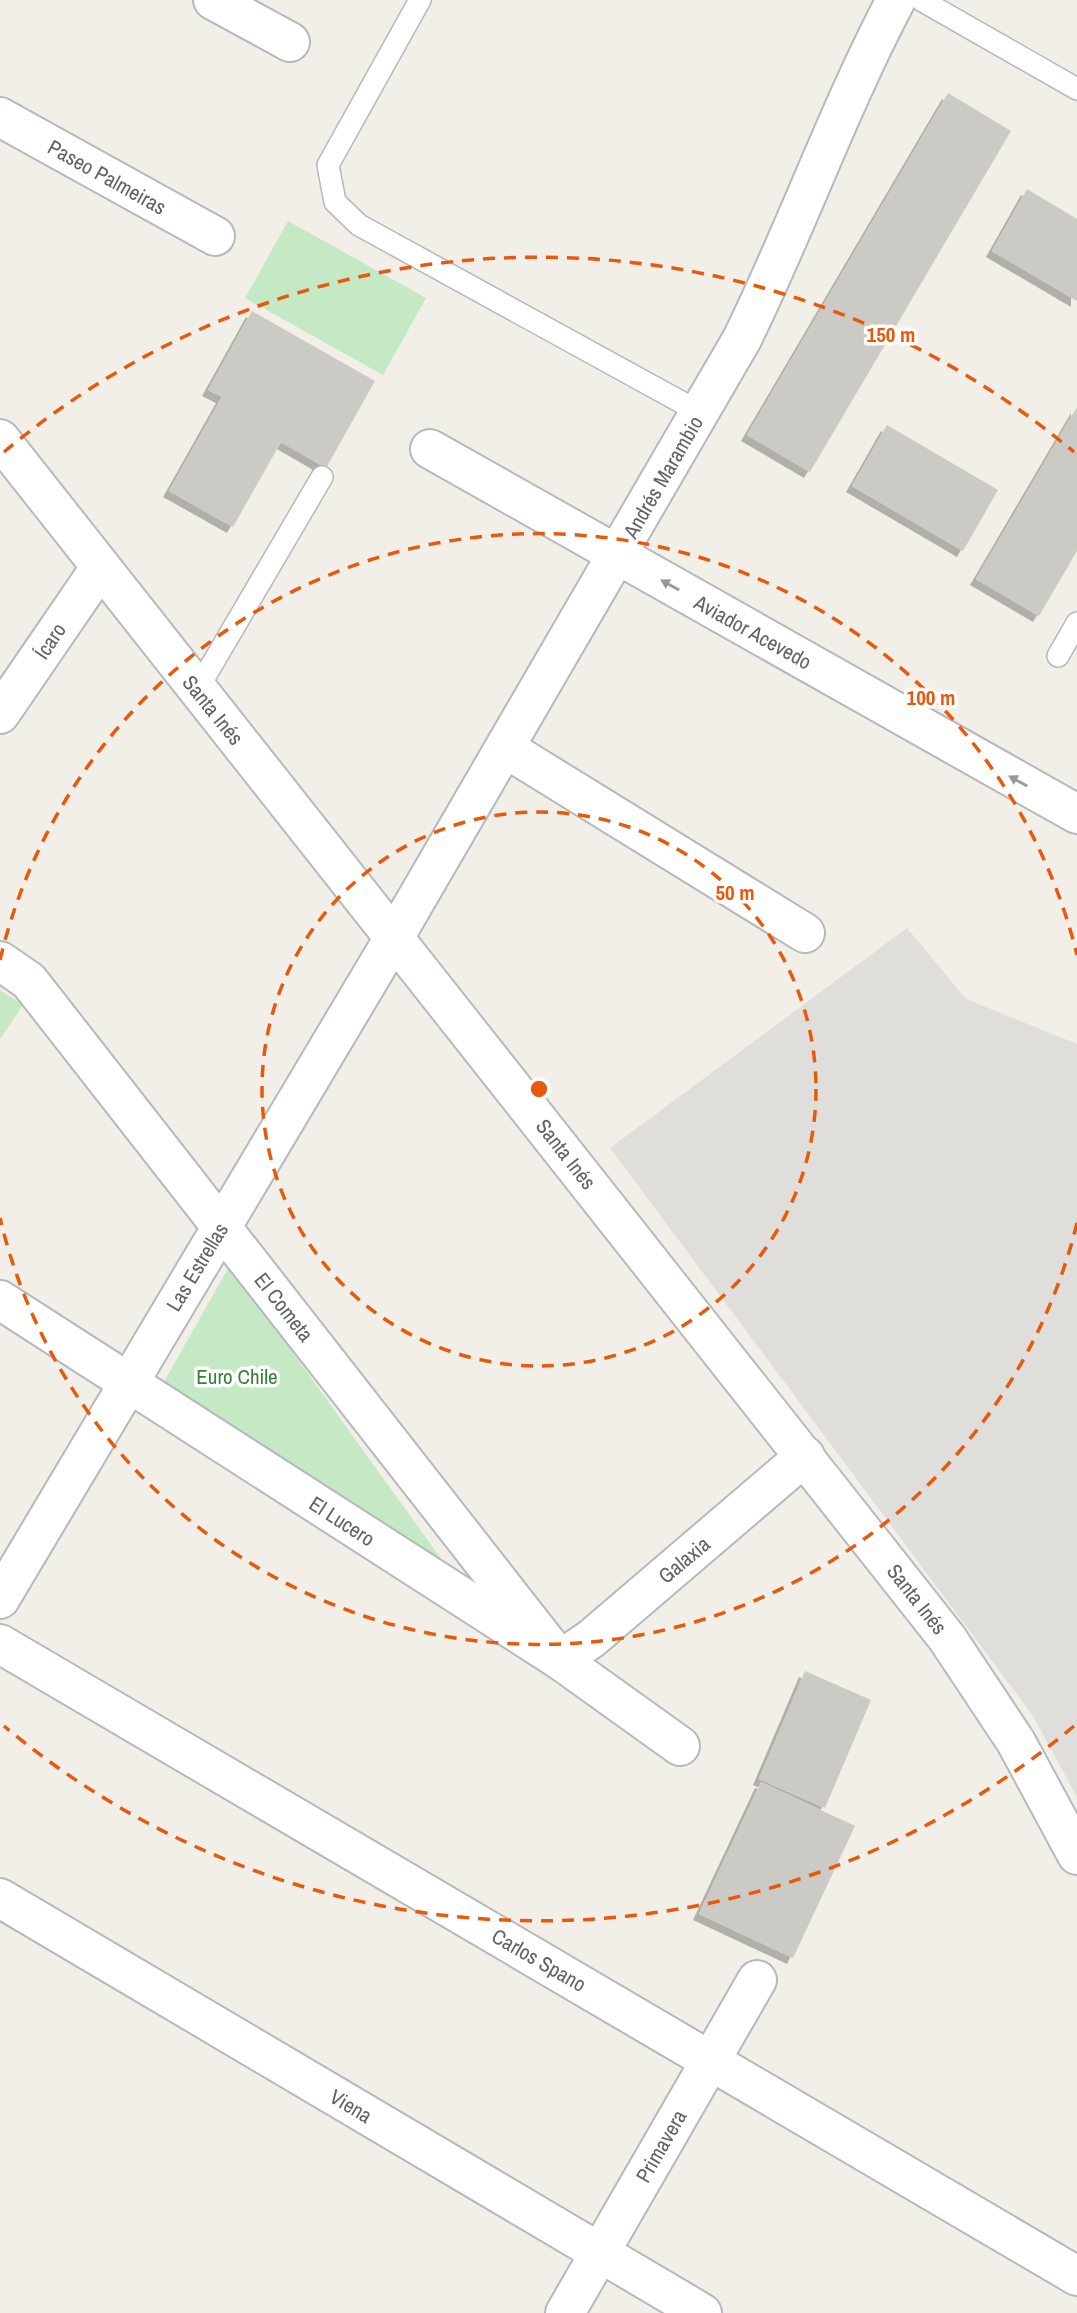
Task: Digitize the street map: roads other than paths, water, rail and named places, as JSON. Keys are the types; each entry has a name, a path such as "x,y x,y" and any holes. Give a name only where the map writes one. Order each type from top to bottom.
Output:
{"street":[{"path":"213,0 290,43"},
{"name":"Andrés Marambio","path":"394,936 701,413 781,259 849,95 896,0"},
{"name":"Paseo Palmeiras","path":"0,117 215,236"},
{"name":"Santa Inés","path":"0,439 805,1457 979,1683 1016,1742 1077,1855"},
{"name":"Aviador Acevedo","path":"430,449 1077,814"},
{"name":"Ícaro","path":"0,714 100,568"},
{"path":"505,748 805,933"},
{"name":"Las Estrellas","path":"0,1599 394,936"},
{"name":"El Cometa","path":"0,961 29,981 560,1660"},
{"name":"El Lucero","path":"0,1300 560,1660 680,1746"},
{"name":"Galaxia","path":"560,1660 591,1639 805,1457"},
{"name":"Carlos Spano","path":"0,1644 1077,2276"},
{"name":"Viena","path":"0,1898 702,2313"},
{"name":"Primavera","path":"565,2313 757,1980"}],"lane":[{"path":"420,0 327,165 335,202 359,225 701,413"},
{"path":"921,0 1077,89"},
{"path":"197,690 322,477"},
{"path":"1058,656 1077,623"}],"park label":[{"name":"Euro Chile","path":"237,1376"}]}
